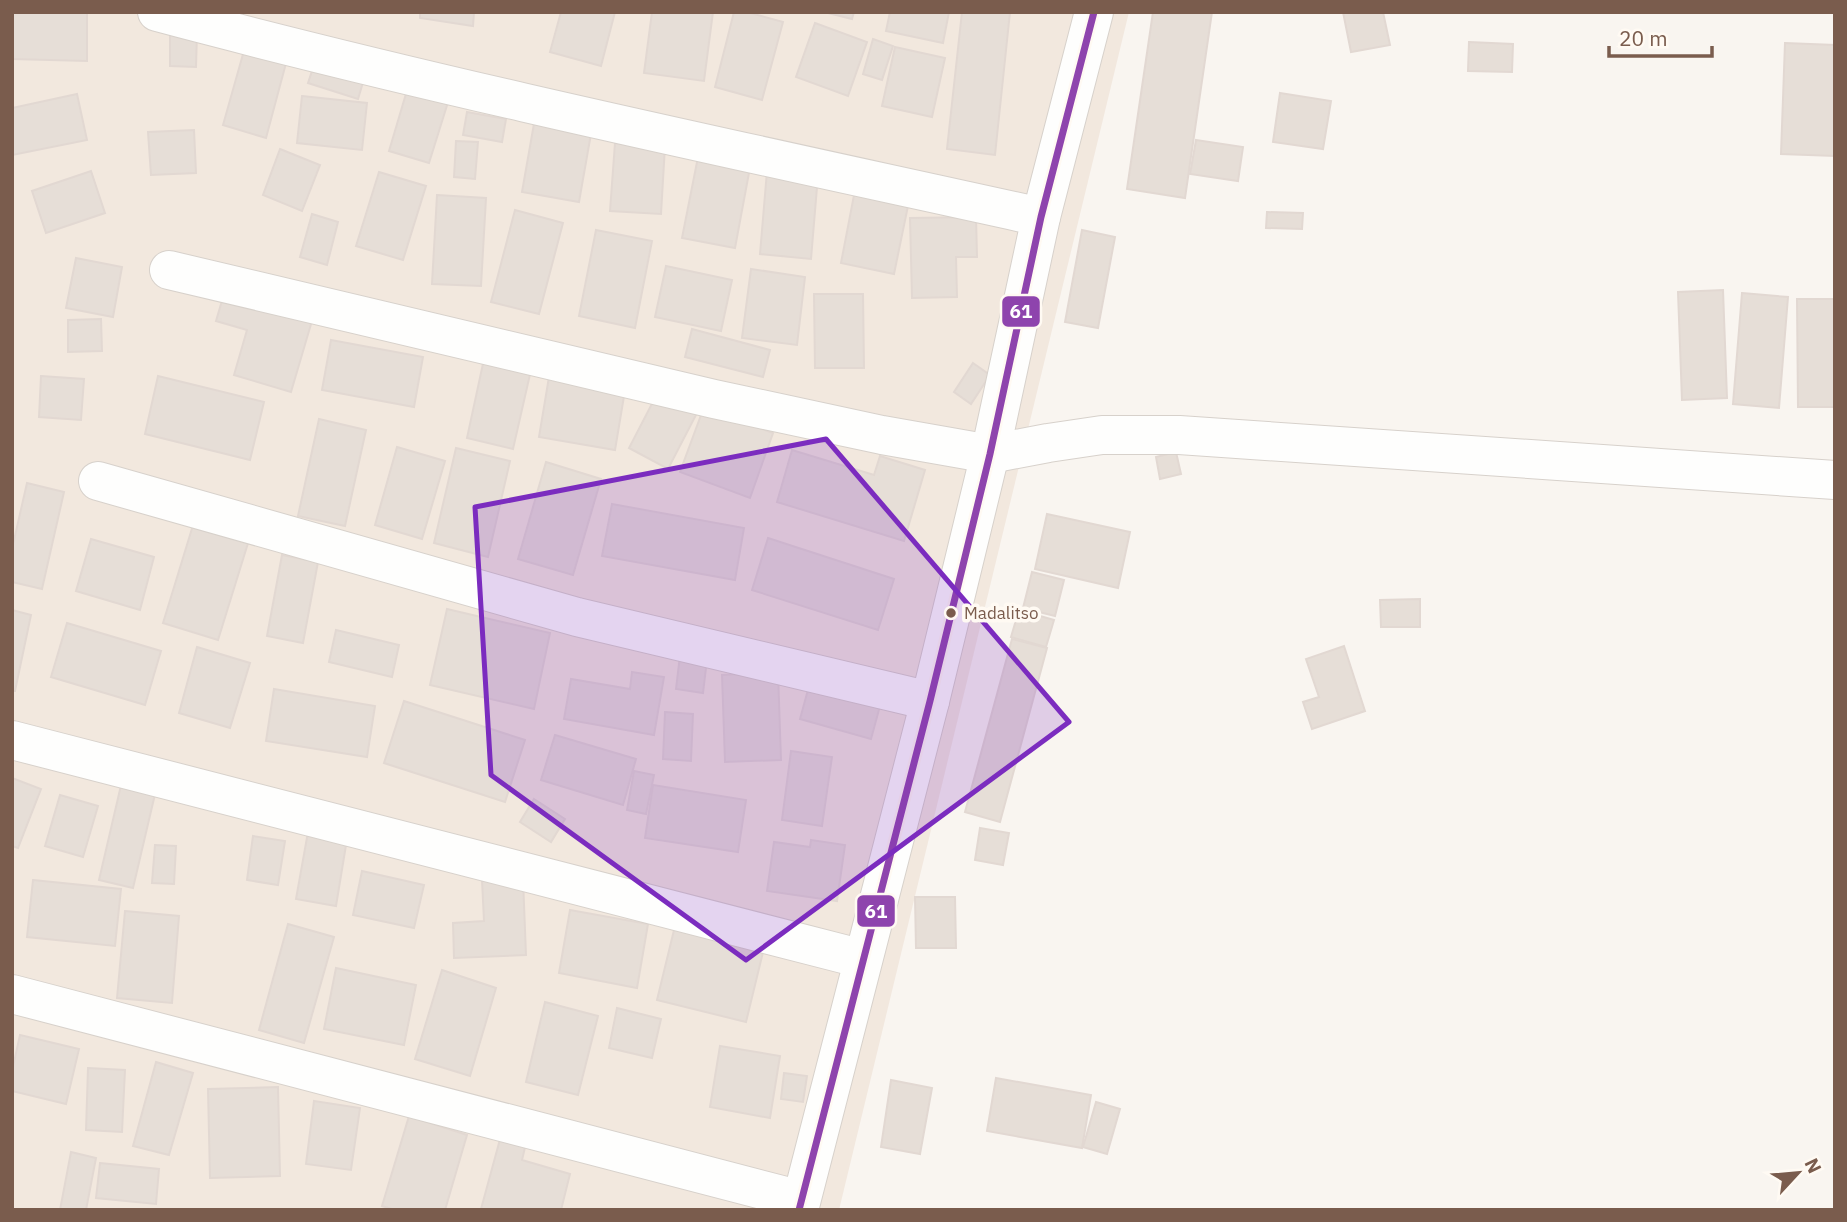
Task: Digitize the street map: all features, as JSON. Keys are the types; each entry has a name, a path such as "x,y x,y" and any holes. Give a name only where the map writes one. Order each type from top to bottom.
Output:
{"street":[{"path":"157,12 594,118 1041,217"},
{"path":"12,994 800,1205 930,701 990,454 1041,217 1094,12"},
{"path":"169,270 714,399 882,435 990,454 1102,436 1179,435 1835,480"},
{"path":"98,481 577,617 930,701"},
{"path":"12,740 863,958"}],"highlighted area":[{"path":"826,439 1069,722 746,960 491,775 475,507"}],"shaded area":[{"path":"12,12 1129,12 839,1210 12,1210"}],"building":[{"path":"12,12 87,12 87,61 12,59"},
{"path":"420,12 474,12 473,26 420,18"},
{"path":"561,12 615,12 601,66 550,52"},
{"path":"652,12 713,12 704,81 644,73"},
{"path":"734,12 747,12 783,22 762,100 715,87"},
{"path":"824,12 854,12 852,19"},
{"path":"890,12 949,12 943,43 886,31"},
{"path":"962,12 1010,12 995,155 947,149"},
{"path":"1153,12 1212,12 1185,198 1127,189"},
{"path":"1343,12 1383,12 1390,45 1351,52"},
{"path":"815,23 867,42 848,96 796,77"},
{"path":"170,31 197,32 196,67 170,66"},
{"path":"873,39 893,46 882,80 863,74"},
{"path":"247,40 289,52 266,138 223,125"},
{"path":"1469,42 1513,44 1512,72 1468,71"},
{"path":"1785,43 1835,45 1835,156 1781,154"},
{"path":"895,47 945,58 932,117 882,106"},
{"path":"318,53 367,69 358,99 308,83"},
{"path":"408,87 449,99 429,163 389,151"},
{"path":"1280,93 1331,101 1323,149 1273,142"},
{"path":"77,94 87,140 12,155 12,108"},
{"path":"302,96 367,103 362,150 297,143"},
{"path":"467,112 506,119 502,142 463,135"},
{"path":"535,118 592,128 579,202 522,192"},
{"path":"194,130 196,173 151,175 148,132"},
{"path":"1196,140 1243,147 1238,181 1190,174"},
{"path":"456,141 478,142 475,179 454,177"},
{"path":"615,143 665,146 661,214 610,211"},
{"path":"280,149 320,165 302,211 263,195"},
{"path":"699,152 751,162 735,248 682,238"},
{"path":"91,171 105,213 46,233 32,191"},
{"path":"767,171 818,175 811,259 760,254"},
{"path":"379,172 426,186 403,260 356,246"},
{"path":"855,190 909,201 894,274 841,263"},
{"path":"437,195 486,198 481,286 432,284"},
{"path":"515,210 563,223 539,314 491,302"},
{"path":"1267,212 1303,213 1302,229 1266,228"},
{"path":"312,214 338,222 327,265 300,257"},
{"path":"976,217 977,257 956,257 957,297 912,298 910,218"},
{"path":"596,230 652,241 635,328 579,316"},
{"path":"1082,230 1115,237 1098,328 1065,322"},
{"path":"76,258 122,267 113,317 66,308"},
{"path":"666,266 732,280 721,331 655,317"},
{"path":"751,269 805,277 797,345 742,338"},
{"path":"226,287 314,314 291,392 234,375 247,330 216,321"},
{"path":"1723,290 1727,398 1682,400 1678,292"},
{"path":"1742,293 1788,297 1779,408 1733,404"},
{"path":"814,294 863,294 864,368 815,368"},
{"path":"1797,299 1835,299 1835,407 1798,407"},
{"path":"101,319 102,351 68,352 68,320"},
{"path":"692,329 770,350 763,377 685,357"},
{"path":"331,340 423,357 414,407 322,390"},
{"path":"484,359 531,370 513,449 467,438"},
{"path":"973,363 990,375 971,404 954,392"},
{"path":"550,371 626,384 615,450 539,437"},
{"path":"41,376 84,379 81,420 39,417"},
{"path":"158,376 264,402 250,460 145,434"},
{"path":"658,392 697,413 668,469 629,448"},
{"path":"704,407 773,433 750,498 680,472"},
{"path":"319,419 366,430 345,526 298,516"},
{"path":"397,447 445,461 422,539 375,525"},
{"path":"456,448 510,461 488,557 434,543"},
{"path":"792,450 874,475 880,456 925,470 904,541 777,502"},
{"path":"1176,452 1181,474 1160,479 1156,457"},
{"path":"546,462 601,479 573,575 518,559"},
{"path":"27,483 64,492 42,589 12,582 12,549"},
{"path":"612,504 744,528 735,580 602,556"},
{"path":"1047,514 1130,532 1118,588 1035,569"},
{"path":"194,522 249,540 218,640 163,623"},
{"path":"768,538 894,579 878,630 752,590"},
{"path":"91,539 154,557 140,610 76,591"},
{"path":"282,555 318,562 303,643 267,636"},
{"path":"1032,572 1064,580 1055,616 1023,608"},
{"path":"1420,599 1420,627 1381,627 1380,600"},
{"path":"447,609 550,633 534,709 430,685"},
{"path":"12,610 31,615 15,691 12,691"},
{"path":"1019,610 1054,620 1046,647 1011,637"},
{"path":"67,623 161,651 145,705 51,677"},
{"path":"336,630 399,645 392,677 329,662"},
{"path":"1012,639 1047,648 1000,822 965,812"},
{"path":"1344,646 1365,711 1312,729 1303,702 1319,697 1306,659"},
{"path":"197,647 250,663 230,728 179,713"},
{"path":"681,647 708,651 703,693 676,689"},
{"path":"632,672 664,677 654,735 564,719 571,679 630,689"},
{"path":"778,672 781,760 725,762 722,675"},
{"path":"812,675 883,695 871,739 800,719"},
{"path":"274,689 375,706 367,757 266,741"},
{"path":"404,701 525,740 505,802 384,763"},
{"path":"665,712 693,714 691,761 663,759"},
{"path":"555,735 636,759 623,805 541,780"},
{"path":"791,751 832,757 822,826 782,820"},
{"path":"634,771 654,775 646,814 627,810"},
{"path":"12,778 41,789 18,848 12,846"},
{"path":"122,781 156,790 133,888 99,880"},
{"path":"653,785 746,800 738,852 645,838"},
{"path":"60,795 98,806 83,857 45,846"},
{"path":"534,799 565,819 551,842 520,822"},
{"path":"980,828 1009,833 1003,865 975,860"},
{"path":"308,832 347,839 336,906 296,899"},
{"path":"253,836 285,841 278,885 247,880"},
{"path":"811,840 845,845 837,901 767,891 774,842 810,847"},
{"path":"155,845 176,846 174,884 152,883"},
{"path":"362,871 424,885 414,928 353,915"},
{"path":"523,879 526,955 454,958 453,923 484,921 482,880"},
{"path":"33,880 121,889 115,946 27,937"},
{"path":"915,897 955,897 956,948 916,948"},
{"path":"570,910 648,924 637,988 559,973"},
{"path":"125,911 179,916 172,1003 117,998"},
{"path":"288,924 334,937 304,1043 259,1030"},
{"path":"675,926 764,948 746,1022 657,1000"},
{"path":"336,968 416,985 404,1045 324,1029"},
{"path":"442,970 496,988 470,1076 415,1059"},
{"path":"545,1002 598,1016 578,1095 526,1082"},
{"path":"617,1008 661,1019 652,1058 609,1048"},
{"path":"20,1035 79,1049 66,1104 12,1091 12,1071"},
{"path":"720,1046 780,1056 770,1118 710,1107"},
{"path":"156,1062 193,1073 169,1155 133,1146"},
{"path":"88,1068 125,1070 122,1132 86,1130"},
{"path":"784,1073 807,1076 803,1102 781,1099"},
{"path":"996,1078 1091,1095 1082,1148 987,1131"},
{"path":"891,1080 932,1088 920,1154 881,1147"},
{"path":"278,1087 280,1176 210,1178 208,1089"},
{"path":"314,1101 360,1108 351,1170 306,1164"},
{"path":"1096,1102 1120,1109 1107,1154 1083,1147"},
{"path":"409,1116 467,1135 445,1210 395,1210 382,1206"},
{"path":"502,1132 527,1139 522,1160 570,1174 561,1210 481,1209"},
{"path":"71,1152 96,1158 86,1210 60,1210"},
{"path":"100,1163 159,1169 156,1204 96,1198"}],"transit line":[{"name":"61","path":"799,1210 930,701 990,454 1041,217 1094,12"}],"place":[{"name":"Madalitso","path":"951,613"}]}
